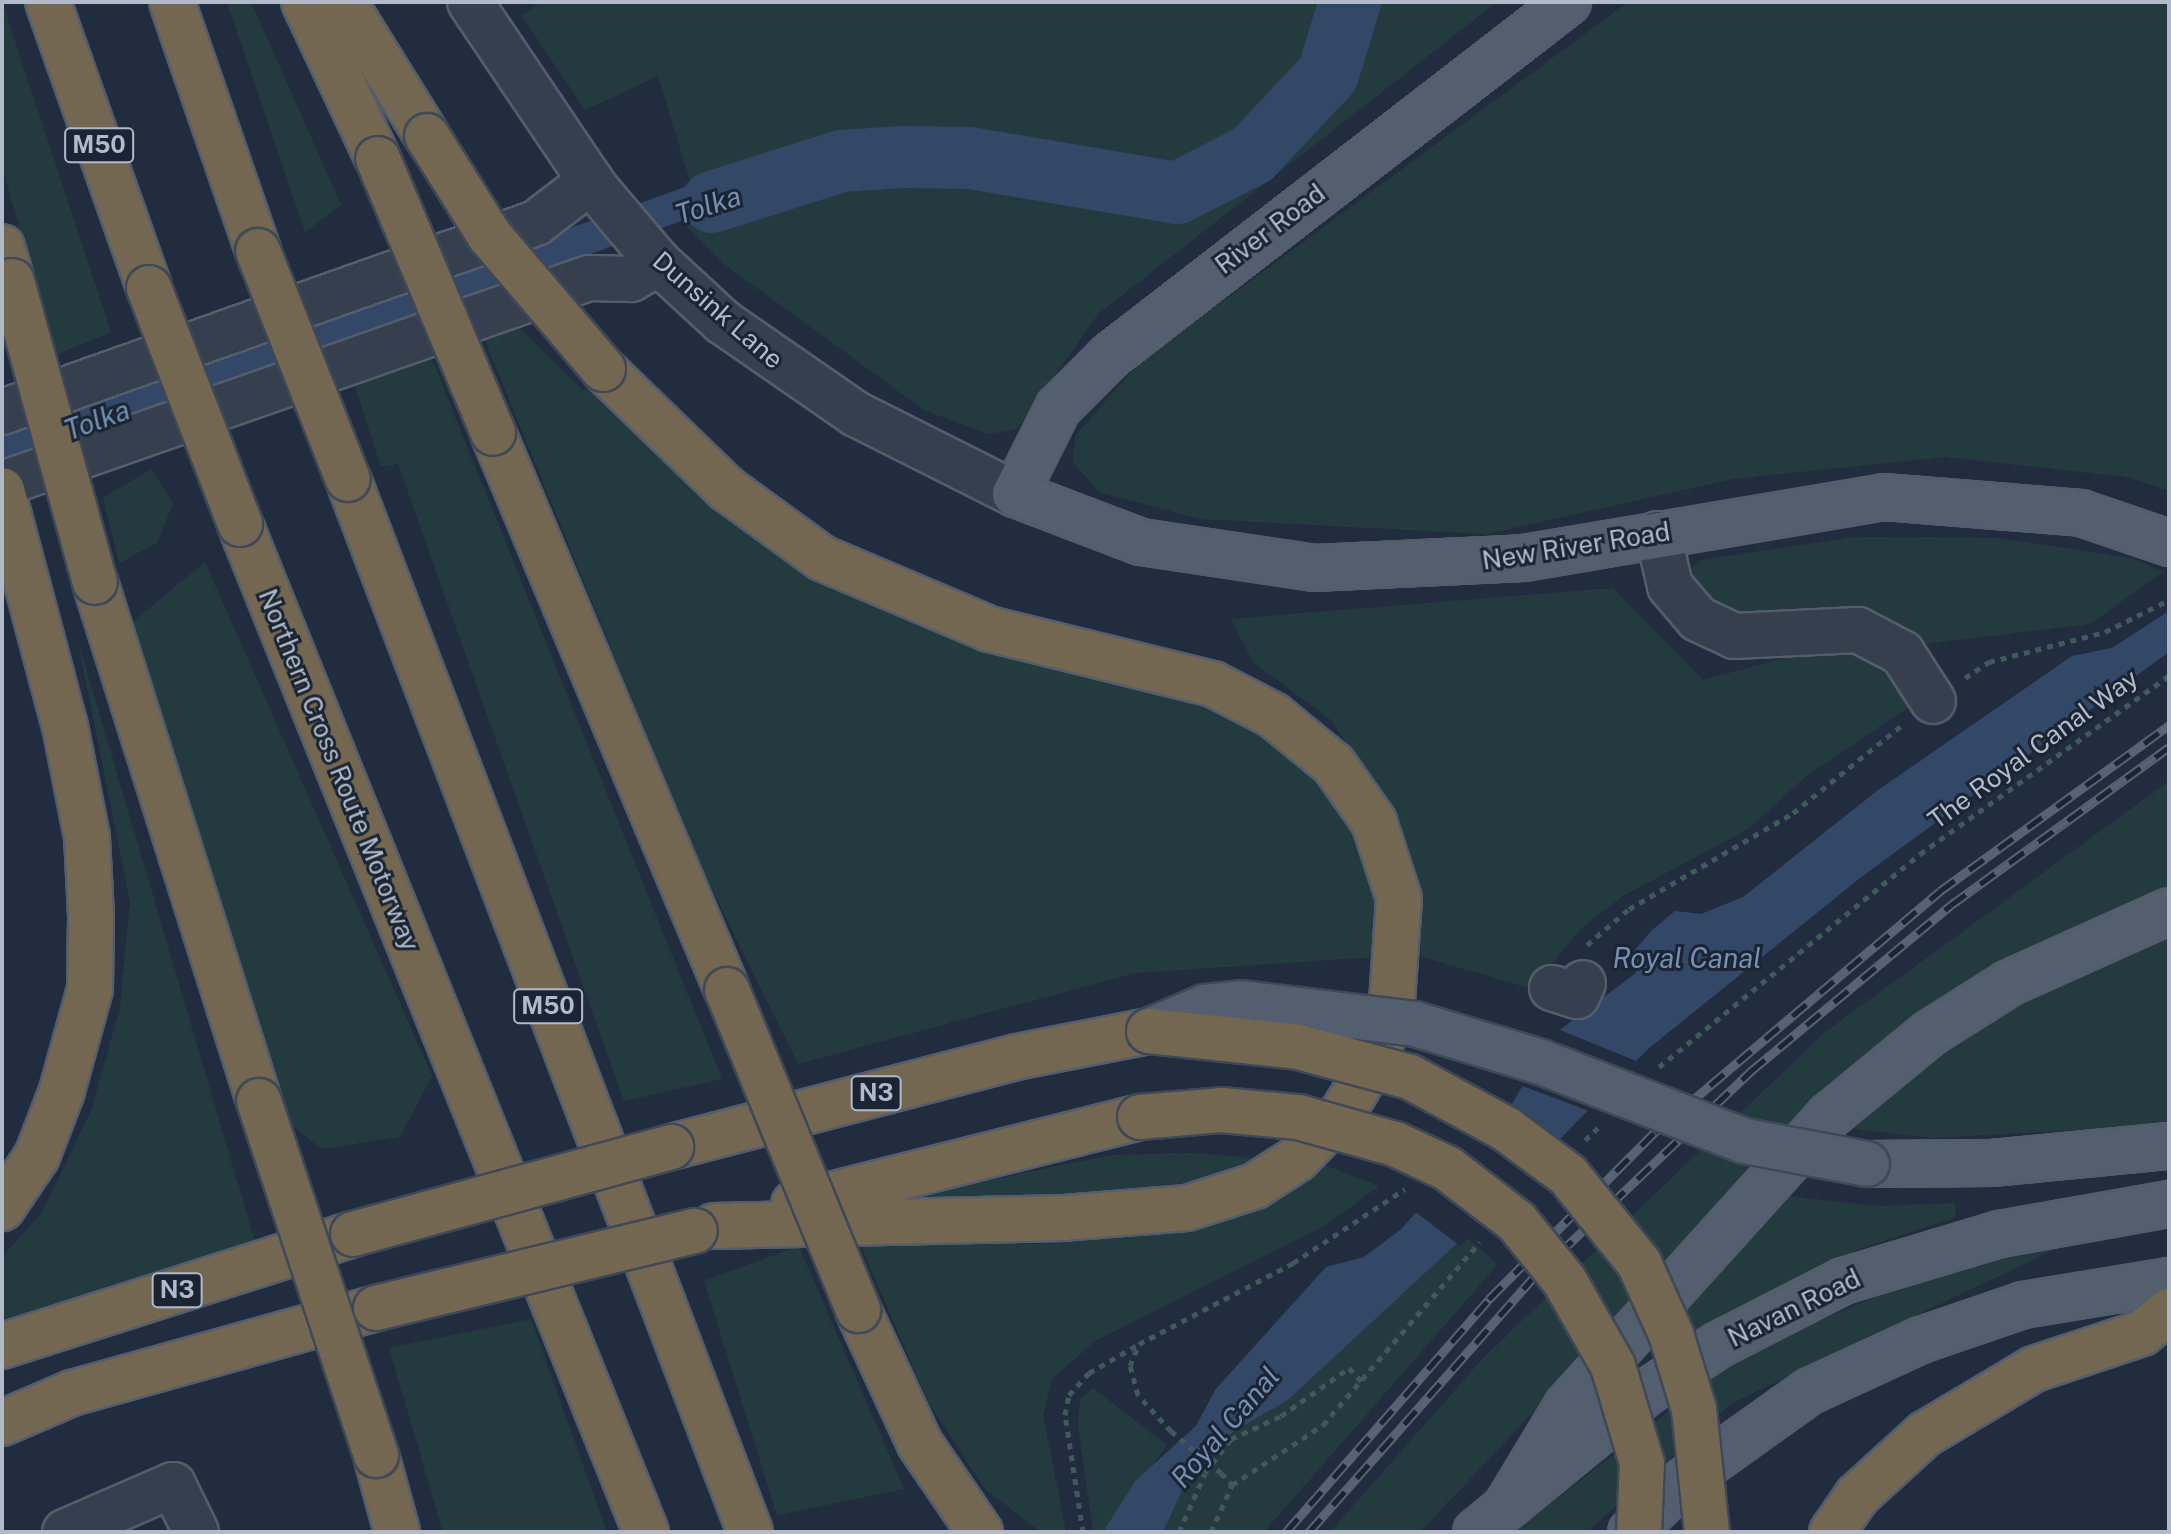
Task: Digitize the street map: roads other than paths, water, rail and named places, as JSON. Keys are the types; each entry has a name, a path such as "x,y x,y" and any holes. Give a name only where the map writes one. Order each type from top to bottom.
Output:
{"highway":[{"name":"Northern Cross Route Motorway","path":"48,2 149,288 240,524 646,1532"},
{"name":"M50","path":"172,2 258,251 750,1532"},
{"path":"304,2 378,159 858,1310 920,1444 980,1532"},
{"path":"344,2 489,235 603,369 727,489 822,558 989,629 1213,684 1273,715 1334,765 1374,822 1399,899 1391,1016 1373,1062 1343,1112 1297,1159 1255,1186 1187,1208 1064,1218 705,1228"},
{"path":"7,264 95,582 259,1101 376,1455 397,1532"},
{"path":"2,490 31,598 87,837 90,989 37,1156 2,1208"},
{"path":"1149,1031 1298,1047 1410,1077 1506,1129 1568,1175 1639,1263 1671,1334 1694,1409 1707,1532"},
{"name":"N3","path":"2,1346 353,1234 671,1147 1082,1041 1149,1031"},
{"path":"2,1423 72,1393 376,1308 705,1228 943,1162 1140,1117 1221,1110 1298,1117 1395,1144 1447,1168 1517,1222 1564,1280 1613,1366 1642,1463 1639,1532"},
{"path":"1832,1532 1857,1496 1925,1434 2034,1369 2142,1333 2169,1311"}],"main road":[{"name":"River Road","path":"1015,494 1058,408 1110,356 1568,2"},
{"name":"New River Road","path":"1015,494 1141,542 1314,568 1524,558 1884,497 2014,503 2155,537"},
{"path":"1509,1502 1567,1406 1829,1116 1930,1033 2009,983 2169,911"},
{"path":"1149,1031 1205,1007 1242,1003 1415,1024 1541,1062 1745,1141 1867,1164 1992,1163 2169,1146"},
{"name":"Navan Road","path":"1476,1532 1509,1502 1706,1352 1843,1281 2000,1234 2169,1204"},
{"path":"1631,1532 1685,1480 1810,1391 1921,1340 2023,1305 2169,1281"}],"street":[{"name":"Dunsink Lane","path":"470,2 594,185 652,255 795,376 917,448 1015,494"},
{"path":"2,412 536,223 594,185"},
{"path":"2,484 589,278 631,279 652,255"},
{"path":"1658,534 1670,586 1698,619 1734,636 1858,630 1902,653 1933,701"},
{"path":"65,1532 173,1485 196,1532"}],"water":[{"path":"791,161 793,190 700,214 2,470 2,431 688,186"},
{"name":"Royal Canal","path":"2169,611 2169,652 1860,878 1648,1049 1465,1236 1288,1400 1233,1432 1191,1471 1163,1532 1103,1532 1136,1480 1196,1426 1215,1390 1326,1267 1364,1257 1400,1230 1503,1119 1553,1035 1636,973 1633,952 1652,930 1675,911 1701,914 1743,897 1878,790 2072,656 2112,648"}],"waterway":[{"name":"Tolka","path":"712,202 841,161 903,157 970,158 1177,193 1252,155 1328,74 1350,2"}],"railway":[{"path":"1286,1532 1489,1299 1655,1132 1940,891 2169,725"},
{"path":"1309,1532 1533,1278 1751,1071 1951,905 2169,747"}]}
